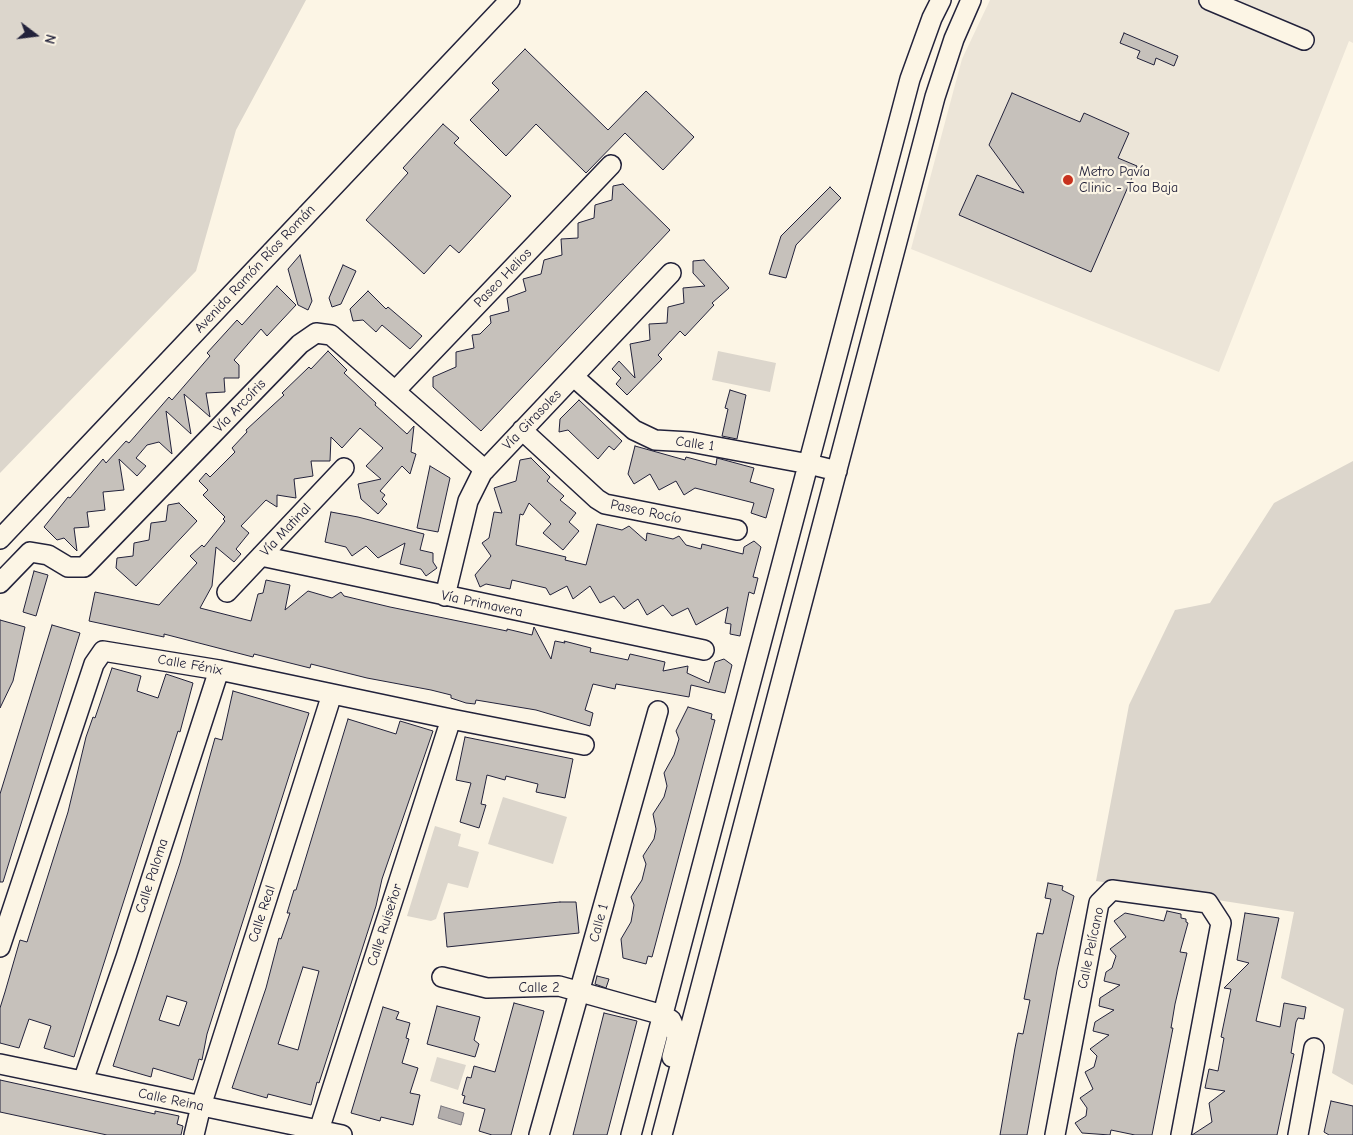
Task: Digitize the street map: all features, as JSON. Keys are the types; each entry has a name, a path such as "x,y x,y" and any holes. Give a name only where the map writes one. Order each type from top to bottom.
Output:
{"street":[{"name":"Avenida Ramón Ríos Román","path":"0,539 510,0"},
{"path":"631,1135 910,80 932,18 941,0"},
{"path":"662,1133 935,97 954,39 971,0"},
{"path":"1210,0 1304,40"},
{"name":"Paseo Helios","path":"395,392 611,165"},
{"name":"Vía Girasoles","path":"445,596 468,501 484,470 671,273"},
{"name":"Vía Arcoíris","path":"0,583 30,552 48,555 68,566 84,567 309,336 316,333 331,335 484,470"},
{"name":"Calle 1","path":"574,377 634,430 655,440 690,442 837,471"},
{"name":"Paseo Rocío","path":"522,430 597,499 605,504 737,530"},
{"name":"Vía Matinal","path":"227,592 344,468"},
{"name":"Vía Primavera","path":"261,556 704,650"},
{"name":"Calle Fénix","path":"0,947 94,664 103,651 219,670 450,719 584,745"},
{"name":"Calle Paloma","path":"82,1081 129,948 219,670"},
{"name":"Calle Real","path":"194,1135 201,1106 332,694"},
{"name":"Calle 1","path":"538,1135 658,711"},
{"name":"Calle Ruiseñor","path":"319,1130 450,719"},
{"name":"Calle Pelícano","path":"1055,1135 1099,903 1112,890 1208,903 1221,923 1181,1135"},
{"path":"662,1015 680,1011 688,1002 704,948 715,933"},
{"name":"Calle 2","path":"442,977 487,988 559,986 662,1015"},
{"path":"662,1015 671,1020 676,1037 659,1114 662,1133"},
{"path":"1298,1135 1314,1048"},
{"name":"Calle Reina","path":"0,1064 342,1135"}],"shaded area":[{"path":"0,0 306,0 236,130 196,271 0,473"},
{"path":"990,0 1353,0 1353,43 1349,41 1219,372 911,249 962,59"},
{"path":"718,351 776,363 770,392 712,380"},
{"path":"1353,461 1353,1085 1332,1073 1344,1009 1281,978 1294,912 1096,881 1129,705 1175,610 1210,603 1274,503"},
{"path":"503,797 567,817 553,864 488,844"},
{"path":"435,826 461,834 458,846 479,852 468,888 448,883 436,919 431,921 407,916"},
{"path":"437,1057 466,1065 458,1090 430,1081"},
{"path":"441,1106 464,1113 461,1125 438,1118"}],"building":[{"path":"1124,33 1178,56 1174,66 1156,58 1154,65 1137,58 1140,51 1120,43"},
{"path":"525,49 608,130 646,91 694,137 663,170 625,133 586,173 536,124 506,156 470,120 499,90 492,83"},
{"name":"Metro Pavía Clinic - Toa Baja","path":"1012,93 1080,122 1084,113 1129,133 1118,158 1137,166 1091,272 959,215 977,175 1024,193 989,145"},
{"path":"443,124 459,138 454,143 511,196 459,253 450,245 424,274 366,220 408,173 403,168"},
{"path":"623,184 670,230 481,431 433,387 433,377 456,367 456,352 474,348 472,335 480,334 491,323 490,316 509,311 507,298 526,291 523,279 541,274 544,260 562,255 561,239 578,238 578,223 594,218 595,205 612,200 613,186"},
{"path":"830,187 841,198 796,245 786,278 769,274 781,236"},
{"path":"300,255 312,301 308,310 298,305 288,269"},
{"path":"704,260 729,288 712,303 714,305 685,336 680,331 658,355 662,359 627,395 616,384 621,378 612,369 619,361 635,378 630,344 650,340 649,324 667,323 668,307 684,303 683,288 705,286 693,273 693,261"},
{"path":"343,265 356,271 341,304 332,307 329,298"},
{"path":"277,286 296,305 267,336 261,329 234,360 239,365 239,378 224,378 225,392 206,393 210,417 184,394 191,434 166,411 172,454 159,442 147,445 136,458 146,466 137,476 119,459 124,490 103,492 105,510 87,512 89,527 74,528 77,551 64,538 57,540 44,527 68,497 70,498 103,459 106,463 126,441 129,443 169,397 172,400 210,356 207,353 237,320 242,325"},
{"path":"368,291 386,309 388,307 422,336 410,349 382,325 376,332 363,320 353,321 350,309"},
{"path":"328,351 347,370 344,373 407,434 414,426 411,452 416,454 410,474 402,466 380,491 385,495 382,499 387,504 378,514 361,499 358,484 381,479 366,466 383,448 360,428 342,448 331,437 330,461 311,461 313,476 294,479 296,498 277,495 277,507 266,500 241,526 249,533 236,549 241,554 234,562 216,547 212,586 200,608 251,621 258,594 263,593 266,580 290,585 285,610 308,591 332,598 341,592 344,596 390,607 507,631 507,629 532,635 534,627 551,659 555,641 565,643 564,641 591,648 590,652 628,660 630,654 665,662 663,671 688,666 687,673 709,683 715,662 724,659 732,665 725,693 691,685 689,697 616,684 615,689 593,684 585,710 593,713 590,726 536,710 476,700 475,704 466,703 451,698 451,695 431,690 367,678 311,664 310,668 254,654 253,657 164,634 164,637 89,621 95,592 159,605 197,563 190,556 202,545 204,547 225,521 223,519 225,517 203,495 208,490 199,481 206,473 210,477 235,452 232,448 247,432 246,430 284,395 282,393 309,367 311,369"},
{"path":"730,390 746,395 737,439 722,436 728,409 725,408"},
{"path":"579,400 622,441 614,450 609,446 598,459 568,430 559,432 560,419"},
{"path":"635,446 685,460 686,457 716,465 717,458 754,468 750,482 774,489 766,518 751,513 754,503 695,488 684,495 676,481 659,490 650,474 634,484 628,474"},
{"path":"531,458 550,477 547,481 564,496 560,500 576,513 569,522 579,531 563,550 543,533 551,524 529,503 523,515 520,514 516,545 566,557 565,560 586,565 597,524 622,530 629,526 646,541 647,533 673,539 679,536 686,545 701,549 702,544 743,554 744,547 754,541 761,547 753,577 758,578 754,594 749,592 740,636 730,634 731,624 725,623 728,607 696,625 688,608 672,616 663,605 647,615 638,599 624,609 614,596 600,603 590,586 573,599 567,586 550,595 546,588 512,580 510,589 486,584 480,587 475,575 491,556 482,543 489,538 494,512 502,513 494,488 516,481 520,460"},
{"path":"430,466 450,478 438,532 417,528"},
{"path":"179,503 197,521 136,586 116,568 117,558 133,556 134,543 149,540 151,523 166,521 168,505"},
{"path":"331,512 424,534 420,550 433,553 433,562 437,568 426,576 421,569 400,564 405,543 378,558 366,546 352,556 346,547 325,542"},
{"path":"34,571 48,575 36,616 23,612"},
{"path":"0,620 25,627 13,681 0,708"},
{"path":"52,625 80,633 3,882 0,882 0,794"},
{"path":"112,668 141,676 137,691 158,698 166,674 193,683 180,732 178,731 74,1057 44,1048 51,1026 29,1019 19,1048 0,1043 0,1008 20,940 27,942 68,812 86,737 93,717 95,718"},
{"path":"233,691 309,713 207,1034 202,1060 199,1059 193,1080 153,1068 151,1077 113,1066 180,863 215,738 222,740","holes":["167,996 187,1002 179,1026 159,1020"]},
{"path":"688,707 712,714 711,719 715,720 652,957 648,956 646,964 623,958 621,939 631,922 634,905 631,897 642,880 646,864 643,856 654,839 656,829 653,814 664,797 667,786 664,773 674,755 679,739 676,731"},
{"path":"348,719 396,734 400,721 433,731 382,879 376,906 311,1105 268,1094 267,1098 232,1088 266,988 279,938 281,939 290,913 287,913 294,890 296,890","holes":["303,967 319,971 298,1050 278,1044"]},
{"path":"465,737 573,759 565,798 536,792 538,784 506,776 505,780 487,775 481,804 486,805 479,828 460,822 471,783 456,780"},
{"path":"1048,883 1063,886 1062,890 1074,896 1057,970 1027,1135 1000,1135 1018,1033 1023,1034 1030,1000 1024,999 1037,933 1043,934 1051,899 1045,898"},
{"path":"576,902 579,933 447,947 444,913"},
{"path":"1167,911 1181,914 1181,918 1186,919 1188,923 1180,952 1187,953 1175,1004 1171,1028 1173,1028 1152,1135 1135,1135 1111,1130 1110,1135 1082,1133 1075,1123 1086,1116 1087,1108 1080,1098 1093,1089 1085,1072 1094,1067 1097,1056 1090,1049 1109,1035 1093,1031 1095,1022 1114,1010 1099,1006 1100,998 1120,985 1104,981 1106,972 1112,968 1116,956 1110,949 1126,937 1114,921 1125,913 1164,921"},
{"path":"1245,913 1279,918 1256,1021 1280,1027 1284,1003 1306,1007 1304,1019 1298,1018 1296,1022 1291,1053 1294,1054 1277,1135 1192,1135 1212,1122 1209,1103 1225,1091 1205,1088 1209,1069 1218,1071 1224,1038 1221,1037 1231,989 1224,988 1249,963 1237,960"},
{"path":"597,976 609,979 606,988 595,984"},
{"path":"514,1003 544,1011 511,1135 492,1135 479,1131 485,1109 463,1103 465,1096 462,1095 467,1077 471,1078 474,1066 495,1072"},
{"path":"437,1006 480,1017 474,1040 479,1044 475,1057 427,1044"},
{"path":"383,1007 399,1012 396,1019 410,1023 406,1038 409,1039 402,1063 418,1068 410,1093 420,1095 413,1125 381,1117 380,1121 351,1113"},
{"path":"604,1013 637,1021 607,1135 573,1135"},
{"path":"0,1080 155,1114 155,1111 179,1116 177,1124 183,1126 181,1135 107,1135 0,1112"},
{"path":"1331,1101 1353,1106 1353,1135 1329,1135 1324,1132"}],"place":[{"name":"Metro Pavía Clinic - Toa Baja","path":"1068,180"}]}
